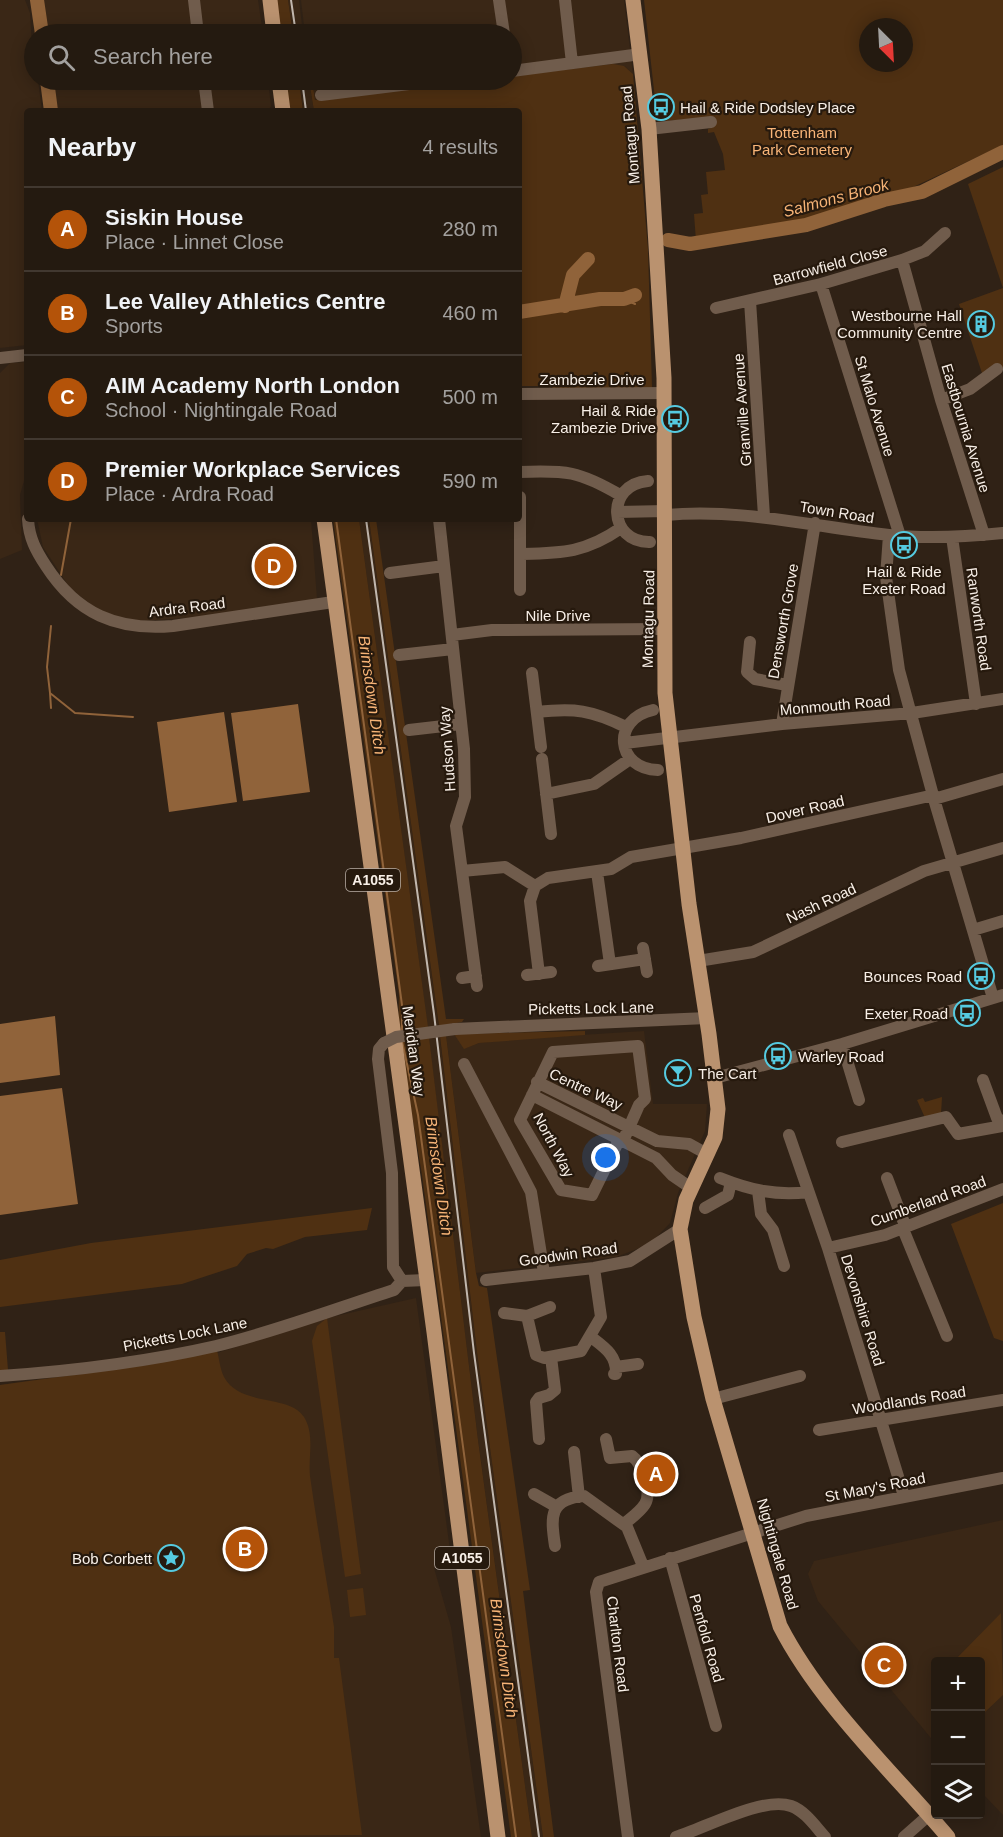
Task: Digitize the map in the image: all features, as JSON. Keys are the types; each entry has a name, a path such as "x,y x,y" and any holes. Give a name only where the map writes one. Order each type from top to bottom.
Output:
{"main road":[{"path":"270,0 273,24"},
{"name":"Montagu Road","path":"633,0 649,129 665,393 665,693 683,849 715,1078 718,1119 715,1137 692,1188 680,1229"},
{"path":"280,90 283,108"},
{"name":"Meridian Way","path":"324,522 333,602 345,673 498,1837"},
{"name":"Nightingale Road","path":"680,1229 691,1298 713,1399 780,1626 791,1647 854,1730 948,1837"}],"street":[{"path":"194,0 197,24"},
{"path":"499,0 503,24"},
{"path":"565,0 572,63"},
{"path":"522,70 641,54"},
{"path":"205,90 208,108"},
{"path":"321,95 361,90"},
{"path":"649,129 711,122"},
{"name":"Barrowfield Close","path":"716,308 821,284 902,260 925,251 945,233"},
{"name":"Eastbournia Avenue","path":"902,260 941,400 984,535"},
{"name":"St Malo Avenue","path":"821,284 894,535"},
{"name":"Granville Avenue","path":"750,301 764,516"},
{"path":"0,358 24,355"},
{"path":"941,400 970,389 997,369"},
{"name":"Zambezie Drive","path":"522,394 665,393"},
{"path":"522,472 571,472 589,477 620,495"},
{"path":"648,481 632,485 620,495 617,512 621,528 636,540 650,542"},
{"name":"Town Road","path":"617,512 764,516 894,535 952,537 1003,533"},
{"name":"Ardra Road","path":"29,522 35,550 68,594 104,618 136,627 153,628 333,602"},
{"name":"Hudson Way","path":"439,522 461,724 465,797 456,822 476,981 462,978"},
{"path":"520,522 520,590"},
{"name":"Densworth Grove","path":"782,724 815,522"},
{"path":"520,554 575,552 593,545 621,528"},
{"path":"715,1078 843,1044 998,997 973,930 899,670 886,577 894,535"},
{"name":"Ranworth Road","path":"952,537 976,704"},
{"path":"390,573 444,566"},
{"name":"Nile Drive","path":"452,635 492,630 665,629"},
{"path":"750,642 747,672 755,679 787,685"},
{"path":"399,655 453,649"},
{"path":"532,673 551,834"},
{"name":"Monmouth Road","path":"625,743 782,724 912,712 1003,699"},
{"path":"537,712 579,709 598,713 626,727"},
{"path":"653,710 639,714 626,727 625,743 630,759 639,767 658,770"},
{"path":"409,730 461,724"},
{"path":"546,794 594,784 630,759"},
{"name":"Dover Road","path":"535,886 548,878 611,869 628,857 683,849 934,797 1003,779"},
{"name":"Nash Road","path":"698,961 753,952 924,872 1003,848"},
{"path":"462,871 505,867 535,886 530,901 539,974"},
{"path":"597,872 604,965 645,960"},
{"path":"973,930 1003,921"},
{"name":"Picketts Lock Lane","path":"402,1281 393,1267 392,1173 378,1059 379,1049 384,1042 396,1037 465,1027 707,1018"},
{"path":"843,1044 859,1100"},
{"path":"537,1082 553,1052 638,1046 645,1095 621,1140"},
{"path":"464,1064 531,1192 544,1273"},
{"path":"983,1080 997,1118 1003,1124"},
{"name":"Centre Way","path":"692,1188 672,1175 656,1158 532,1095 537,1082 657,1141 689,1144 707,1154"},
{"name":"North Way","path":"532,1095 520,1120 563,1192 592,1195 621,1140"},
{"path":"842,1142 946,1117 958,1134 1003,1124"},
{"name":"Devonshire Road","path":"789,1135 828,1248 904,1496"},
{"path":"887,1178 947,1336"},
{"path":"705,1208 728,1195 725,1180 758,1191 786,1195 808,1192"},
{"name":"Cumberland Road","path":"828,1248 905,1228 1003,1189"},
{"path":"758,1191 761,1214 773,1230 784,1266"},
{"name":"Goodwin Road","path":"486,1280 594,1268 637,1258 680,1229"},
{"path":"527,1316 536,1354 551,1357 581,1351 599,1323 602,1309 594,1268"},
{"name":"Picketts Lock Lane","path":"0,1376 148,1358 216,1346 269,1332 394,1290 402,1281 426,1280"},
{"path":"504,1313 527,1316 550,1307"},
{"path":"591,1337 612,1355 615,1371 638,1364"},
{"path":"539,1438 544,1424 536,1400 553,1393 556,1386 551,1357"},
{"path":"713,1399 800,1376"},
{"name":"Woodlands Road","path":"819,1430 1003,1400"},
{"path":"606,1439 610,1458 632,1456 638,1462 647,1492 644,1506 624,1524"},
{"path":"575,1452 579,1497"},
{"name":"St Mary's Road","path":"753,1532 806,1516 1003,1478"},
{"path":"534,1494 557,1507"},
{"path":"555,1546 551,1519 557,1507 563,1501 587,1497 624,1524 631,1533 643,1566"},
{"name":"Charlton Road","path":"628,1837 596,1592 597,1584 602,1579 753,1532"},
{"name":"Penfold Road","path":"670,1558 716,1725"},
{"path":"676,1837 705,1833 774,1803 793,1806 801,1811 825,1837"},
{"path":"904,1837 929,1815"}],"shaded area":[{"path":"0,0 25,0 30,13 31,24 24,24 24,90 39,90 42,108 24,108 24,345 0,348"},
{"path":"37,0 258,0 262,24 40,24"},
{"path":"288,0 299,0 302,24 292,24"},
{"path":"301,0 624,0 633,74 624,66 522,75 522,24 304,24"},
{"path":"47,90 269,90 271,106 270,108 50,108"},
{"path":"300,90 311,90 314,108 303,108"},
{"path":"314,90 400,90 315,100"},
{"path":"24,362 24,481 20,495 22,550 0,559 0,373 10,363"},
{"path":"38,522 311,522 317,599 202,617 141,621 114,616 94,607 70,588 43,547"},
{"path":"359,522 369,522 437,1013 477,1352 543,1837 532,1837 478,1440 426,1015"},
{"path":"298,704 310,792 243,801 231,713"},
{"path":"224,712 237,802 169,812 157,722"},
{"path":"55,1016 60,1075 0,1083 0,1024"},
{"path":"644,1031 653,1104 707,1104 705,1131 678,1193 670,1223 650,1244 616,1257 476,1273 446,1035 454,1034 465,1048 479,1043 518,1039"},
{"path":"62,1088 78,1204 0,1215 0,1096"},
{"path":"416,1298 452,1565 434,1568 451,1627 481,1837 0,1837 0,1385 217,1353 327,1318"},
{"path":"1003,1520 1003,1815 985,1796 985,1657 931,1657 931,1738 818,1601 808,1574 814,1561"}],"green space":[{"path":"273,0 288,0 292,24 277,24"},
{"name":"Tottenham Park Cemetery","path":"644,0 1003,0 1003,145 909,189 909,194 883,199 807,222 696,241 694,214 703,213 701,195 708,194 706,172 725,170 723,154 714,132 708,133 708,129 711,128 710,117 667,121 657,117"},
{"path":"613,64 624,66 633,74 648,249 652,388 554,389 551,386 522,386 522,108 314,108 311,90 314,90 315,100 400,90 522,90 522,75"},
{"path":"285,90 300,90 303,108 288,108"},
{"path":"1003,167 1003,288 968,184"},
{"path":"1003,288 1003,368 983,376 959,304"},
{"path":"333,522 359,522 428,1027 404,1031 409,1050 414,1048 413,1041 429,1037 478,1440 532,1837 511,1837 422,1175 398,1030 399,995"},
{"path":"369,522 376,522 446,1019 464,1019 462,1022 439,1026"},
{"path":"585,1031 585,1035 479,1043 464,1049 454,1034"},
{"path":"446,1035 476,1273 479,1286 487,1288 530,1590 523,1591 554,1837 543,1837 477,1352 440,1036"},
{"path":"942,1097 941,1114 926,1120 917,1100 923,1098 925,1102"},
{"path":"1003,1203 1003,1341 994,1338 951,1224"},
{"path":"372,1208 367,1230 305,1237 273,1249 266,1248 247,1254 237,1266 182,1284 0,1307 0,1260 91,1243"},
{"path":"327,1318 361,1574 345,1577 312,1341 317,1326"},
{"path":"0,1332 5,1332 8,1370 0,1370"},
{"path":"217,1350 224,1377 231,1386 253,1397 288,1405 304,1417 307,1424 310,1438 310,1476 334,1627 334,1658 339,1658 362,1835 0,1837 0,1385 147,1365"},
{"path":"363,1588 366,1615 350,1617 347,1590"},
{"path":"1001,1613 1003,1695 985,1712 985,1657 958,1657"}],"waterway":[{"name":"Salmons Brook","path":"37,0 41,24"},
{"name":"Salmons Brook","path":"48,90 51,108"},
{"name":"Salmons Brook","path":"668,240 690,244 806,225 884,200 922,192 1003,152"},
{"name":"Salmons Brook","path":"565,306 573,275 588,259"},
{"name":"Salmons Brook","path":"522,312 600,299 624,299 635,295"},
{"path":"624,299 635,304"},
{"path":"61,575 70,522"},
{"name":"Brimsdown Ditch","path":"336,522 402,1005 402,1033"},
{"path":"51,626 47,667 50,693 75,713 133,717"},
{"path":"50,693 51,708"},
{"name":"Brimsdown Ditch","path":"402,1041 418,1115 516,1837"}],"railway":[{"path":"291,0 295,24"},
{"path":"303,90 306,108"},
{"path":"366,522 434,1014 474,1353 539,1837"}],"place":[{"name":"Hail & Ride Dodsley Place","path":"661,107"},
{"name":"Westbourne Hall Community Centre","path":"981,324"},
{"name":"Hail & Ride Zambezie Drive","path":"675,419"},
{"name":"Hail & Ride Exeter Road","path":"904,545"},
{"name":"Premier Workplace Services","path":"274,566"},
{"name":"Bounces Road","path":"981,976"},
{"name":"Exeter Road","path":"967,1013"},
{"name":"Warley Road","path":"778,1056"},
{"name":"The Cart","path":"678,1073"},
{"name":"Siskin House","path":"656,1474"},
{"name":"Lee Valley Athletics Centre","path":"245,1549"},
{"name":"Bob Corbett","path":"171,1558"},
{"name":"AIM Academy North London","path":"884,1665"}]}
